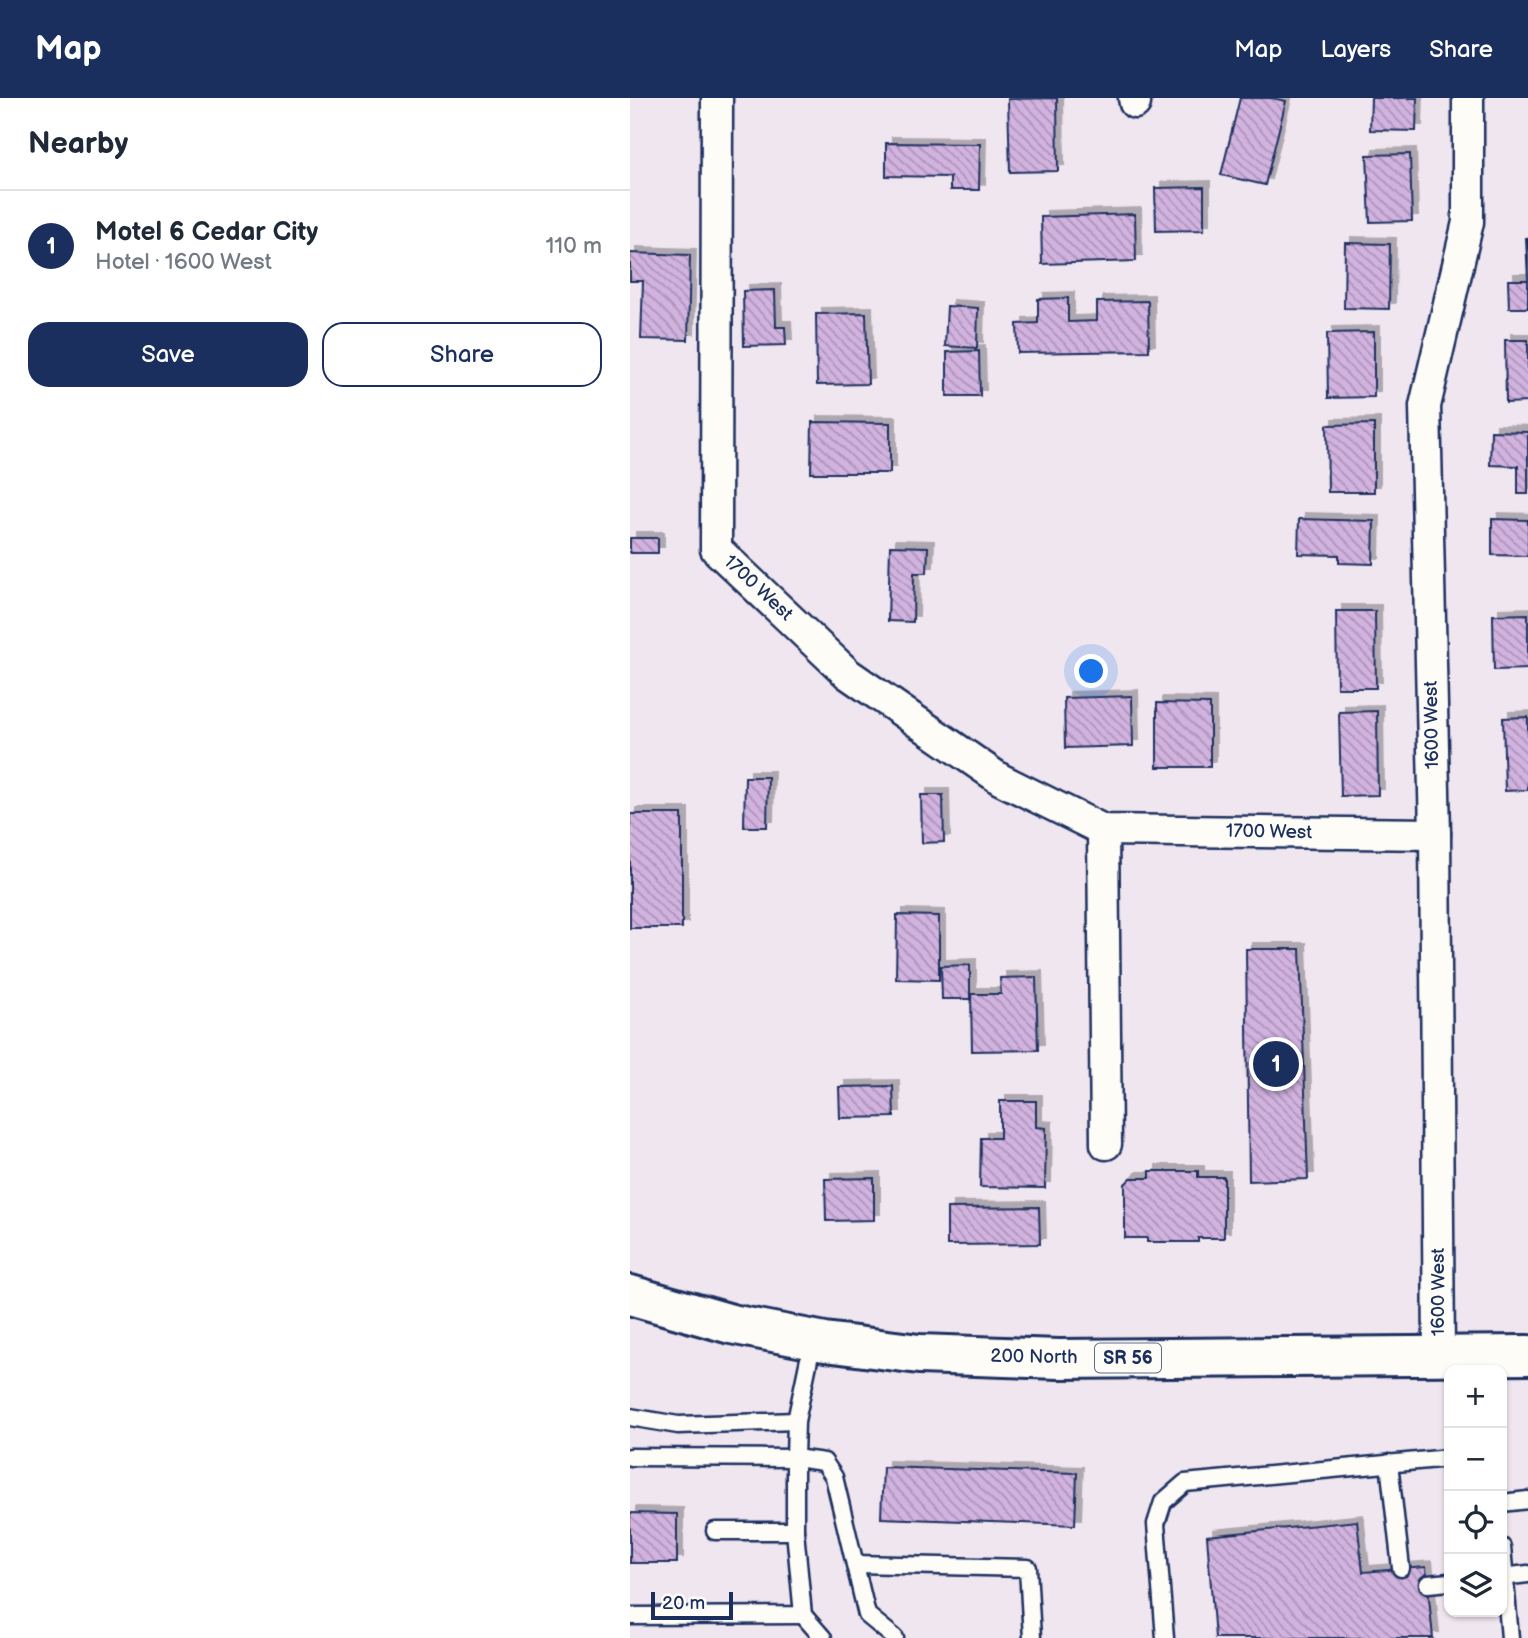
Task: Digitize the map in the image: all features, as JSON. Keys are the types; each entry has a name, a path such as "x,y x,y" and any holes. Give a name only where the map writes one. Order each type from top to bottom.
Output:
{"main road":[{"name":"200 North","path":"630,1295 731,1324 813,1340 919,1354 1059,1359 1439,1356 1487,1363 1528,1355"}],"street":[{"name":"1700 West","path":"717,98 716,549 848,674 1000,779 1103,830 1434,834"},
{"name":"1600 West","path":"1439,1356 1434,834 1426,406 1468,222 1468,98"},
{"path":"1103,830 1106,1144"}],"lane":[{"path":"813,1340 796,1421 794,1531 803,1615 823,1638"},
{"path":"630,1417 678,1424 796,1421"},
{"path":"630,1457 795,1458 824,1462 834,1477 867,1615 895,1638"},
{"path":"1165,1638 1156,1524 1163,1502 1185,1483 1444,1458"},
{"path":"1389,1463 1401,1569"},
{"path":"1507,1502 1528,1500"},
{"path":"715,1531 794,1531"},
{"path":"856,1564 1028,1568 1032,1638"},
{"path":"1507,1577 1528,1574"},
{"path":"1428,1584 1444,1583"},
{"path":"1507,1612 1510,1638"},
{"path":"630,1616 803,1615"}],"building":[{"path":"1057,98 1058,171 1010,172 1008,99"},
{"path":"1240,98 1286,101 1265,185 1221,175"},
{"path":"1371,98 1417,98 1416,131 1370,130"},
{"path":"886,143 980,144 979,190 950,190 950,177 886,176"},
{"path":"1410,154 1412,221 1370,222 1367,155"},
{"path":"1204,187 1204,230 1156,231 1155,188"},
{"path":"1135,214 1136,261 1042,264 1041,217"},
{"path":"1526,238 1528,238 1528,280"},
{"path":"1345,243 1390,244 1389,309 1344,308"},
{"path":"630,253 690,255 688,340 641,339 643,281 630,281"},
{"path":"1508,280 1528,280 1528,308 1509,308"},
{"path":"775,290 776,327 785,327 786,345 744,346 743,291"},
{"path":"1068,298 1068,322 1097,321 1097,302 1148,301 1149,351 1018,353 1017,324 1038,323 1038,299"},
{"path":"947,306 978,308 977,348 945,346"},
{"path":"866,313 868,384 817,385 816,314"},
{"path":"1374,332 1374,397 1328,398 1327,333"},
{"path":"1505,340 1528,340 1528,402 1506,403"},
{"path":"979,351 980,396 947,396 947,352"},
{"path":"812,422 890,423 890,473 811,473"},
{"path":"1374,424 1374,492 1328,492 1327,425"},
{"path":"1491,431 1528,432 1528,494 1518,494 1518,466 1490,465"},
{"path":"1299,519 1374,521 1373,564 1339,563 1339,555 1298,554"},
{"path":"1492,519 1528,520 1528,556 1492,555"},
{"path":"630,538 658,538 658,553 630,553"},
{"path":"890,546 928,547 927,573 914,573 913,622 888,621"},
{"path":"1336,611 1375,611 1376,688 1337,688"},
{"path":"1528,614 1528,669 1494,670 1493,615"},
{"path":"1132,696 1133,746 1065,748 1064,698"},
{"path":"1157,703 1210,704 1210,767 1157,767"},
{"path":"1377,711 1378,795 1341,796 1339,712"},
{"path":"1528,717 1528,790 1505,791 1503,718"},
{"path":"745,777 768,777 767,827 744,827"},
{"path":"921,795 943,795 944,842 922,843"},
{"path":"630,814 682,814 682,928 630,928"},
{"path":"897,915 939,916 939,980 896,979"},
{"path":"1246,949 1300,949 1308,1179 1249,1181"},
{"path":"970,965 970,999 942,999 941,966"},
{"path":"1036,977 1038,1050 972,1051 971,994 1001,994 1000,978"},
{"path":"893,1086 894,1117 840,1118 839,1087"},
{"path":"1000,1101 1036,1101 1036,1127 1046,1128 1045,1188 980,1187 981,1138 1000,1138"},
{"path":"1150,1171 1198,1171 1198,1177 1224,1177 1224,1238 1198,1238 1198,1242 1147,1242 1147,1238 1125,1238 1125,1184 1131,1178 1150,1178"},
{"path":"874,1178 874,1220 826,1221 825,1179"},
{"path":"1039,1207 1040,1244 947,1245 947,1208"},
{"path":"883,1467 1077,1473 1075,1525 881,1518"},
{"path":"630,1513 677,1514 677,1563 630,1563"},
{"path":"1357,1521 1363,1572 1426,1567 1433,1638 1215,1638 1207,1536"}],"place":[{"name":"Motel 6 Cedar City","path":"1276,1064"}]}
